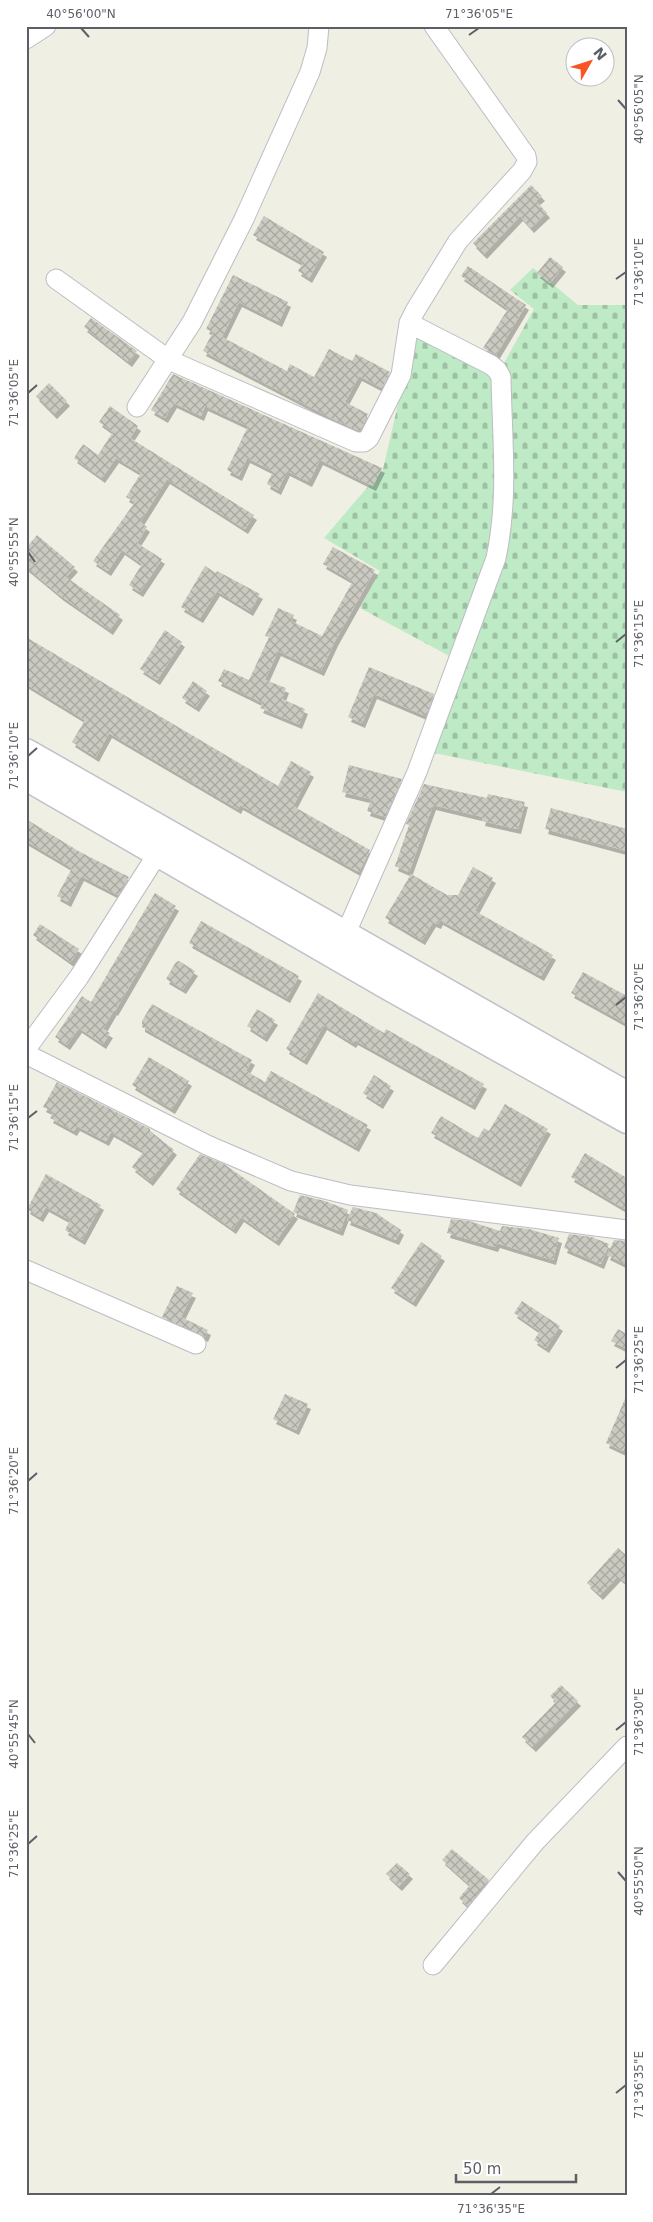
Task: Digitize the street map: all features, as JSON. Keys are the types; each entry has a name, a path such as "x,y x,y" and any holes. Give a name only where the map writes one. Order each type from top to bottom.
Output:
{"main road":[{"path":"26,752 627,1095"},
{"path":"26,777 389,987 627,1120"}],"street":[{"path":"26,39 46,26"},
{"path":"137,407 192,322 244,218 310,72 317,48 319,26"},
{"path":"56,279 169,360 356,442 364,442 369,438 401,375 409,323 458,241 522,171 527,162 526,156 434,26"},
{"path":"345,935 417,772 496,558 502,530 505,496 501,377 492,365 409,323"},
{"path":"26,1049 79,977 158,853"},
{"path":"26,1054 207,1145 291,1181 350,1194 627,1230"},
{"path":"26,1270 196,1344"},
{"path":"433,1965 535,1842 627,1746"}],"green space":[{"path":"533,268 578,305 627,305 627,792 429,752 466,665 360,608 380,571 324,538 383,469 415,331 504,363 534,309 510,290"}],"building":[{"path":"531,185 542,196 536,201 547,213 531,228 520,216 484,254 473,243"},
{"path":"264,216 324,252 309,278 298,271 303,263 253,235"},
{"path":"550,257 563,267 550,283 537,273"},
{"path":"468,266 526,305 496,355 483,348 508,309 461,276"},
{"path":"233,275 288,302 279,322 239,302 222,337 287,371 290,364 314,377 329,349 352,361 356,354 390,372 382,388 359,376 345,402 368,414 360,431 337,421 203,351 213,332 206,329"},
{"path":"91,318 137,351 129,362 84,327"},
{"path":"173,374 382,468 373,486 320,460 309,482 287,471 278,490 267,484 273,471 247,458 239,476 227,470 248,426 205,406 201,416 174,403 165,418 151,410"},
{"path":"49,383 67,401 54,414 36,396"},
{"path":"110,406 138,426 130,438 254,515 245,529 167,479 140,522 147,527 137,543 162,559 140,592 129,585 142,564 122,550 108,571 93,561 135,502 126,497 141,473 116,458 102,478 74,458 83,444 98,455 113,432 99,422"},
{"path":"37,535 75,567 66,577 120,615 110,630 61,596 26,567 26,548"},
{"path":"333,547 375,570 335,641 321,671 278,651 265,680 286,688 282,699 305,709 299,724 260,708 263,703 218,681 224,669 249,680 269,637 265,636 278,608 294,615 291,621 322,636 353,581 323,564"},
{"path":"205,566 260,594 250,611 217,591 200,618 181,607"},
{"path":"165,630 182,642 157,680 140,669"},
{"path":"26,637 278,786 291,761 311,772 293,806 370,850 359,872 240,805 238,809 109,733 96,757 72,742 85,720 26,684"},
{"path":"369,667 434,694 426,716 374,694 362,723 348,717"},
{"path":"193,681 207,691 196,707 182,698"},
{"path":"349,765 402,779 385,817 367,811 371,799 342,792"},
{"path":"424,784 487,798 488,794 525,802 518,829 482,821 483,817 433,805 409,872 395,866 409,825 406,824"},
{"path":"551,808 627,829 627,851 545,829"},
{"path":"26,819 80,852 129,877 118,895 81,876 68,902 57,896 72,868 26,841"},
{"path":"473,867 493,878 475,911 553,955 541,976 440,920 438,924 433,922 422,940 385,918 411,874 447,895 458,895"},
{"path":"155,893 176,906 103,1029 110,1033 103,1044 79,1028 67,1045 55,1037 82,996 91,1002"},
{"path":"201,921 299,976 287,998 189,943"},
{"path":"40,924 79,949 71,962 33,935"},
{"path":"179,961 195,971 183,989 166,979 176,962"},
{"path":"583,972 627,996 627,1024 571,993"},
{"path":"318,993 384,1033 386,1029 484,1084 472,1105 355,1040 353,1043 324,1025 304,1060 286,1049"},
{"path":"152,1004 252,1060 246,1071 265,1082 271,1071 368,1125 356,1147 142,1027 142,1021"},
{"path":"257,1009 275,1020 264,1037 247,1026"},
{"path":"149,1057 189,1081 172,1109 132,1085"},
{"path":"374,1075 391,1086 380,1104 363,1093"},
{"path":"57,1082 150,1129 150,1131 174,1150 150,1181 132,1167 144,1151 111,1132 106,1141 77,1126 74,1131 50,1118 53,1112 43,1107"},
{"path":"505,1104 548,1129 518,1182 431,1133 441,1116 478,1138 484,1128 489,1131"},
{"path":"585,1153 627,1178 627,1210 571,1177"},
{"path":"200,1154 224,1164 295,1214 276,1241 241,1217 233,1229 176,1189"},
{"path":"46,1174 101,1205 82,1240 65,1230 70,1220 46,1207 40,1217 27,1209"},
{"path":"300,1195 325,1201 348,1210 340,1231 293,1212"},
{"path":"353,1207 376,1213 401,1230 396,1240 347,1220"},
{"path":"451,1219 469,1221 500,1231 502,1226 529,1229 559,1238 553,1260 497,1243 495,1247 447,1233"},
{"path":"569,1234 592,1237 609,1244 601,1264 564,1248"},
{"path":"614,1240 627,1241 627,1265 607,1255"},
{"path":"421,1242 442,1256 413,1302 391,1288"},
{"path":"177,1286 193,1293 181,1317 208,1330 205,1337 162,1317"},
{"path":"522,1301 560,1326 546,1348 534,1340 540,1331 514,1313"},
{"path":"618,1329 627,1334 627,1349 611,1341"},
{"path":"285,1394 308,1404 296,1430 273,1419"},
{"path":"627,1394 627,1442 623,1451 606,1443"},
{"path":"618,1548 627,1556 627,1584 618,1576 600,1595 587,1583"},
{"path":"561,1685 578,1701 533,1747 522,1737 556,1702 550,1696"},
{"path":"452,1849 489,1880 468,1906 459,1898 470,1885 442,1860"},
{"path":"397,1863 410,1874 399,1886 386,1874"}]}
